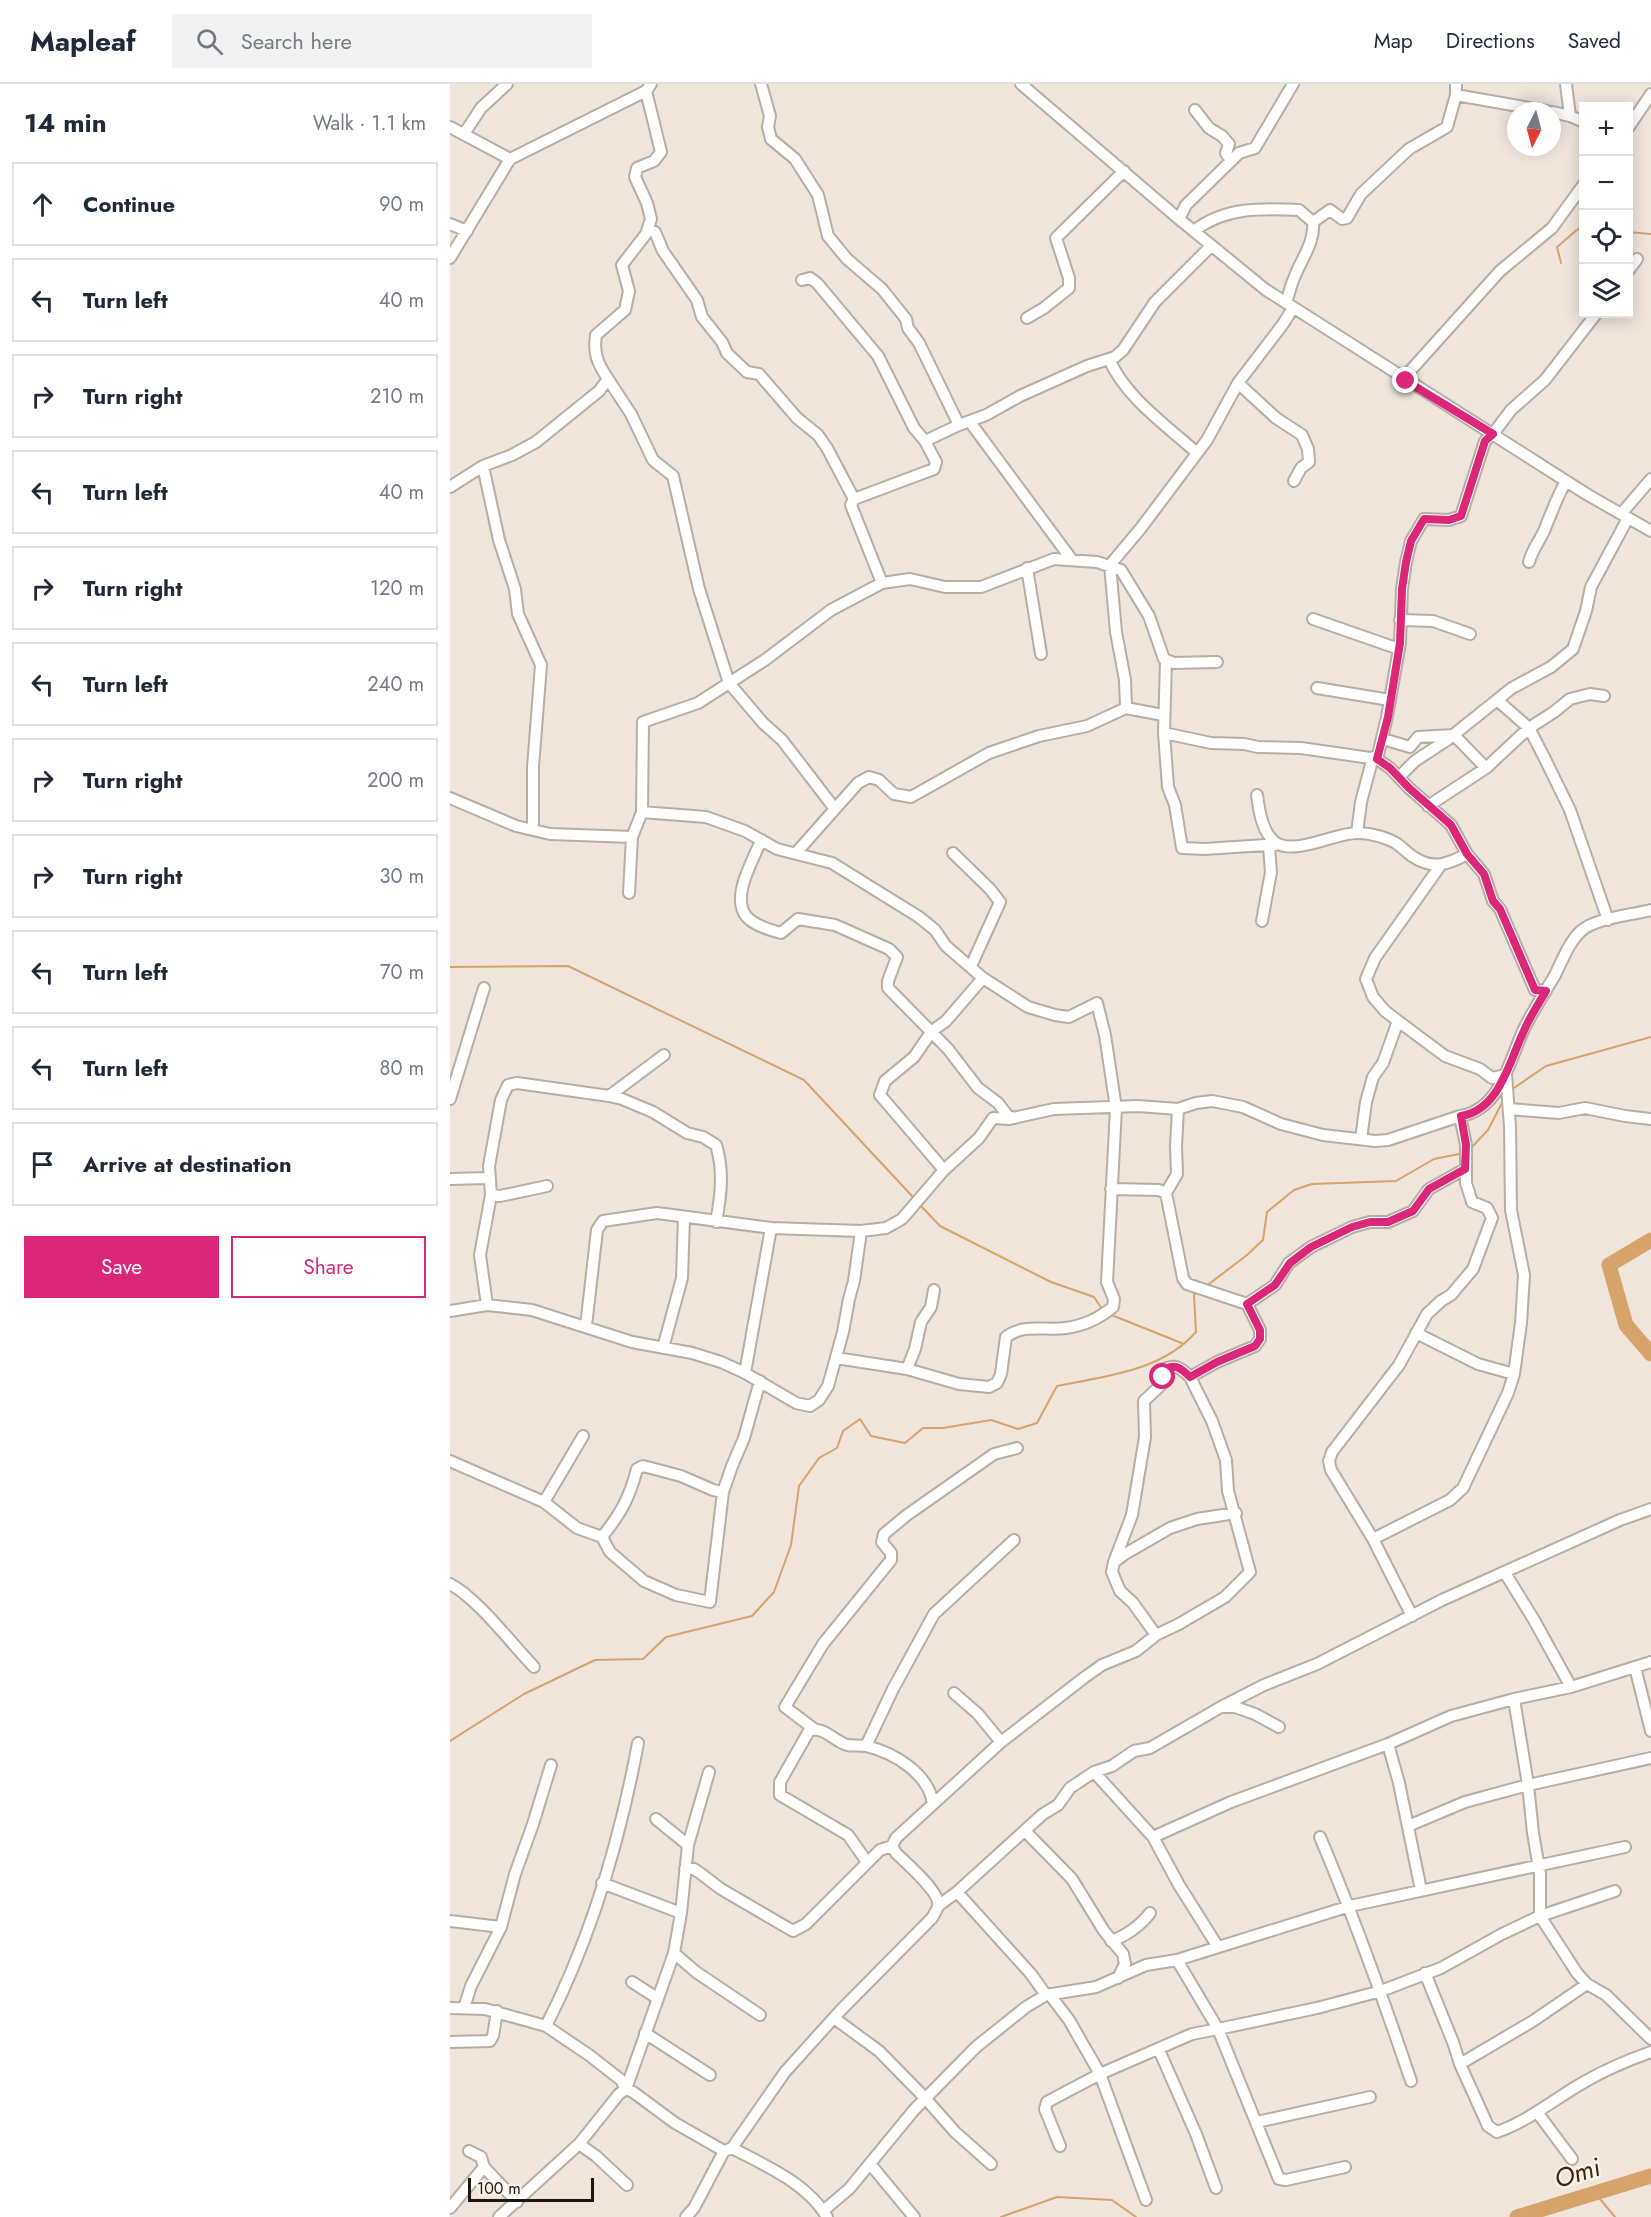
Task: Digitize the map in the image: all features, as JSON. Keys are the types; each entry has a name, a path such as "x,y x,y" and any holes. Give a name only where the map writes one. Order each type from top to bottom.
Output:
{"street":[{"path":"464,134 481,108 507,84"},
{"path":"761,84 771,116 768,127 771,139 795,159 819,195 828,236 847,259 882,288 906,320 964,423 1072,560"},
{"path":"1021,84 1266,290 1406,381 1651,531"},
{"path":"1179,219 1186,205 1239,153 1255,148 1293,84"},
{"path":"1566,84 1570,116"},
{"path":"450,258 510,159 649,88 661,152 654,161 637,168 635,177 647,203 651,219 648,229 631,256 622,265 629,291 625,310 596,335 594,348 597,362 631,414 653,460 673,476 699,589 729,683 763,723 782,740 835,809"},
{"path":"1313,222 1330,210 1342,219 1347,218 1361,194 1409,149 1447,127 1456,90 1507,102"},
{"path":"1633,122 1651,94"},
{"path":"1195,110 1209,128 1222,136 1229,144 1226,153 1231,161"},
{"path":"1561,114 1579,120"},
{"path":"450,127 510,159"},
{"path":"1027,318 1069,288 1069,278 1056,238 1124,171"},
{"path":"1406,381 1411,370 1500,271 1552,228 1579,191"},
{"path":"1126,708 1125,680 1116,632 1110,565 1197,453 1226,409 1238,383 1283,324 1295,276 1305,258 1314,231 1313,222 1299,210 1242,209 1204,222 1194,231"},
{"path":"450,224 467,231"},
{"path":"648,229 655,232 663,251 697,300 702,317 722,342 727,353 747,372 759,374 797,418 818,435 854,499"},
{"path":"925,441 1087,366 1115,357 1123,350 1155,302 1211,246"},
{"path":"1633,265 1637,259"},
{"path":"802,280 810,278 817,283 878,356 914,428 925,441 936,462 934,469 854,499 851,505 882,583"},
{"path":"1357,833 1361,802 1383,739 1399,649 1402,589 1411,541 1424,519 1449,520 1461,516 1485,441 1511,410 1545,380 1593,318"},
{"path":"1109,359 1119,381 1141,404 1197,453"},
{"path":"450,487 483,466 512,455 536,442 599,391 608,379"},
{"path":"1238,383 1276,418 1302,435 1308,449 1309,462 1300,468 1294,481"},
{"path":"483,466 499,540 515,589 518,614 541,665 533,767 533,829"},
{"path":"1399,777 1415,761 1454,735 1512,688 1551,667 1573,649 1586,611 1591,587 1624,516 1651,480"},
{"path":"1529,562 1566,481"},
{"path":"629,893 632,837 642,812 643,722 698,703 765,660 831,610 882,583 910,579 945,586 981,586 1054,558 1110,565 1121,570 1139,597 1156,635 1161,655 1166,660 1174,663 1217,662"},
{"path":"1028,568 1041,654"},
{"path":"1313,619 1399,649"},
{"path":"1400,620 1433,621 1470,634"},
{"path":"1166,660 1163,715 1168,787 1175,805 1182,848 1317,844 1324,840 1357,833 1394,842 1414,858 1440,866 1467,854"},
{"path":"1317,688 1390,700"},
{"path":"1428,806 1486,768 1529,728 1570,699 1590,694 1604,696"},
{"path":"1497,700 1529,728 1570,810 1608,920"},
{"path":"796,854 858,783 869,777 879,780 894,794 911,797 989,753 1039,736 1087,726 1126,708 1163,715"},
{"path":"1164,733 1211,743 1301,748 1375,758 1451,825 1467,854 1484,874 1493,901 1500,909 1535,990 1546,991"},
{"path":"1383,739 1410,747 1418,737 1454,735 1486,768"},
{"path":"1257,795 1260,818 1270,837 1278,844"},
{"path":"450,798 516,826 550,834 632,837"},
{"path":"642,812 706,817 745,831 777,849 832,862 920,916 935,930 946,946 983,978 1028,1007 1055,1016 1069,1017 1096,1003 1104,1029 1116,1108 1107,1282 1114,1299 1113,1307 1093,1321 1065,1328 1023,1329 1013,1332 1006,1337 1001,1374 997,1383 989,1387 960,1384 907,1370 836,1358"},
{"path":"762,840 753,856 740,893 740,906 743,913 759,926 781,933 798,919 835,925 889,949 897,957 888,981 888,988 948,1048 978,1088 998,1103 1008,1116 1016,1118"},
{"path":"1262,921 1270,872 1269,848 1278,844"},
{"path":"952,853 990,889 1000,902 971,966"},
{"path":"1440,866 1368,972 1366,979 1373,997 1385,1011 1445,1056 1480,1069 1492,1078 1506,1075"},
{"path":"586,1326 597,1230 603,1221 657,1214 771,1228 861,1231 886,1228 902,1219 944,1170 980,1138 993,1118 1016,1118 1054,1108 1178,1109 1204,1102 1230,1103 1281,1124 1323,1136 1388,1140 1472,1114 1488,1102 1506,1075 1524,1031 1581,931 1608,920 1651,910"},
{"path":"944,1170 880,1095 885,1082 914,1057 932,1032 946,1021 983,978"},
{"path":"450,1099 484,988"},
{"path":"1361,1140 1366,1102 1373,1077 1383,1063 1398,1021"},
{"path":"609,1096 664,1055"},
{"path":"1372,1539 1450,1500 1463,1488 1508,1393 1514,1374 1521,1323 1524,1275 1511,1210 1506,1075"},
{"path":"487,1305 480,1255 491,1195 489,1166 495,1124 501,1100 508,1085 517,1083 622,1099 654,1112 687,1133 703,1137 716,1145 722,1177 716,1221"},
{"path":"1509,1109 1559,1113 1585,1108 1651,1119"},
{"path":"1178,1109 1177,1174 1166,1193 1183,1278 1187,1284 1247,1304 1260,1330 1260,1339 1255,1346 1217,1362 1190,1377"},
{"path":"1412,1616 1372,1539 1331,1470 1329,1461 1340,1440 1360,1418 1405,1356 1427,1314 1451,1295 1473,1269 1492,1218 1487,1209 1472,1202 1466,1183 1466,1145 1461,1116"},
{"path":"1247,1304 1275,1285 1290,1263 1311,1247 1352,1227 1370,1222 1388,1222 1413,1211 1429,1189 1465,1169"},
{"path":"450,1179 490,1178"},
{"path":"491,1195 500,1196 547,1186"},
{"path":"1111,1189 1159,1190 1166,1193"},
{"path":"663,1348 682,1278 684,1217"},
{"path":"745,1373 771,1228"},
{"path":"450,1311 487,1305 532,1310 632,1342 692,1353 721,1362 760,1381 796,1403 810,1406 819,1400 828,1386 854,1281 861,1231"},
{"path":"907,1370 921,1322 931,1307 934,1290"},
{"path":"1416,1333 1478,1364 1514,1374"},
{"path":"685,1869 694,1869 793,1931 806,1924 880,1850 892,1846 896,1838 1001,1742 1102,1665 1136,1651 1156,1635 1224,1597 1250,1572 1236,1513 1228,1491 1226,1460 1212,1421 1190,1377 1180,1367 1172,1365 1161,1370 1162,1383 1144,1401 1145,1437 1132,1515 1112,1572 1120,1591 1133,1603 1156,1635"},
{"path":"450,1461 544,1502 578,1528 602,1537 610,1552 644,1581 676,1595 710,1602 723,1492 744,1438 760,1381"},
{"path":"544,1502 583,1436"},
{"path":"933,1804 932,1792 904,1762 866,1746 846,1745 814,1729 785,1707 823,1644 891,1560 891,1553 882,1542 884,1534 907,1515 994,1454 1017,1448"},
{"path":"602,1537 621,1514 632,1490 637,1469 643,1466 681,1476 723,1492"},
{"path":"686,2217 728,2150 784,2072 932,1918 938,1906 957,1892 1043,1814 1058,1805 1070,1788 1094,1772 1112,1766 1134,1751 1150,1748 1264,1685 1310,1667 1412,1616 1620,1520 1651,1509"},
{"path":"1114,1562 1170,1528 1197,1519 1236,1513"},
{"path":"866,1746 893,1689 934,1614 1014,1540"},
{"path":"1505,1573 1571,1687"},
{"path":"450,1584 457,1587 482,1611 534,1667"},
{"path":"1153,1837 1231,1802 1388,1744 1451,1716 1571,1687 1651,1662"},
{"path":"1635,1667 1651,1731"},
{"path":"954,1693 978,1714 1001,1742"},
{"path":"1514,1699 1538,1864 1540,1916 1577,1973 1587,1984 1606,1995 1651,2038"},
{"path":"1221,1707 1235,1707 1255,1714 1279,1727"},
{"path":"814,1729 809,1731 780,1782 780,1794 848,1835 867,1862"},
{"path":"546,2026 585,1939 627,1799 638,1743"},
{"path":"1388,1744 1399,1783 1421,1890"},
{"path":"1408,1826 1465,1802 1528,1785 1651,1758"},
{"path":"464,2008 471,1986 501,1927 515,1874 551,1765"},
{"path":"499,2217 579,2144 619,2094 626,2090 674,1953 688,1845 709,1772"},
{"path":"1094,1772 1153,1837 1179,1886 1218,1947"},
{"path":"656,1819 688,1845"},
{"path":"1025,1831 1072,1879 1123,1954 1125,1964 1118,1978"},
{"path":"1320,1837 1350,1906 1381,1990 1410,2081"},
{"path":"892,1846 937,1897 938,1906"},
{"path":"450,2008 496,2011 546,2026 621,2080 626,2090 633,2092 675,2123 728,2150 775,2170 815,2200 825,2214 871,2165 914,2110 976,2047 1026,2007 1048,1995 1096,1987 1146,1965 1177,1960 1350,1906 1625,1847"},
{"path":"602,1883 681,1913"},
{"path":"1060,2146 1045,2109 1047,2102 1100,2074 1192,2034 1317,2008 1381,1990 1441,1968 1540,1916 1615,1891"},
{"path":"957,1892 1069,2020 1100,2074 1146,2200"},
{"path":"1112,1941 1121,1938 1143,1922 1150,1913"},
{"path":"450,1921 501,1927"},
{"path":"674,1953 696,1972 760,2015"},
{"path":"1177,1960 1218,2030 1277,2176 1282,2180 1345,2167"},
{"path":"1425,1973 1460,2064 1488,2126 1497,2132 1537,2112 1586,2081 1624,2061 1651,2052"},
{"path":"632,1982 657,1998"},
{"path":"1460,2064 1533,2021 1587,1984"},
{"path":"450,2042 490,2042 494,2036 496,2011"},
{"path":"834,2018 879,2051 955,2132 991,2164"},
{"path":"645,2033 710,2075"},
{"path":"1159,2050 1196,2134 1216,2188"},
{"path":"1257,2122 1370,2097"},
{"path":"1537,2112 1572,2159"},
{"path":"579,2144 596,2156 627,2185"},
{"path":"469,2151 481,2157 484,2167 517,2202"},
{"path":"871,2165 914,2217"},
{"path":"450,2208 484,2167"}],"waterway":[{"path":"1561,263 1557,247 1579,229"},
{"path":"1633,232 1651,234"},
{"path":"450,967 568,966 804,1080 912,1196"},
{"path":"1511,1090 1546,1066 1651,1037"},
{"path":"1471,1148 1488,1130 1504,1099"},
{"path":"1205,1287 1263,1240 1267,1212 1294,1190 1312,1184 1396,1181 1434,1159 1464,1153"},
{"path":"922,1207 940,1226 1051,1282 1094,1297 1102,1309"},
{"name":"Omi","path":"1651,1240 1609,1265 1626,1325 1651,1354"},
{"path":"450,1741 524,1694 595,1660 643,1659 666,1637 752,1616 774,1592 791,1545 799,1486 819,1458 837,1448 843,1431 860,1419 871,1436 905,1443 923,1428 943,1428 991,1420 1018,1429 1037,1423 1057,1386 1132,1370 1150,1364 1182,1345 1196,1332 1194,1295 1198,1292"},
{"path":"1109,1314 1184,1344"},
{"name":"Omi","path":"1517,2217 1651,2176"},
{"path":"1595,2193 1615,2217"},
{"path":"1001,2217 1057,2197 1112,2200 1136,2217"}],"route":[{"path":"1163,1377 1161,1370 1172,1365 1180,1367 1190,1377 1217,1362 1255,1346 1260,1339 1260,1330 1247,1304 1275,1285 1297,1256 1352,1227 1370,1222 1388,1222 1413,1211 1429,1189 1465,1169 1466,1145 1461,1116 1472,1114 1488,1102 1506,1075 1524,1031 1546,991 1535,990 1500,909 1493,901 1484,874 1467,854 1451,825 1428,806 1390,768 1381,764 1377,759 1388,717 1400,643 1402,589 1411,541 1424,519 1449,520 1461,516 1485,441 1493,434 1406,381"}]}
